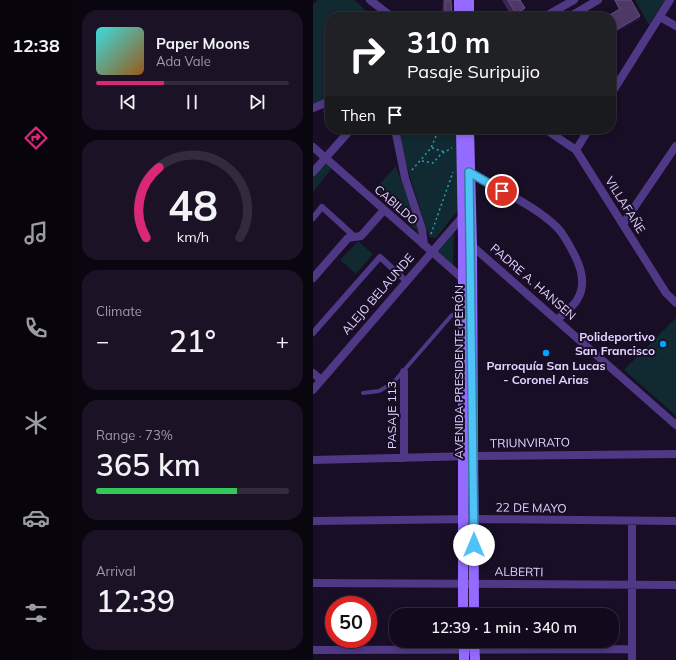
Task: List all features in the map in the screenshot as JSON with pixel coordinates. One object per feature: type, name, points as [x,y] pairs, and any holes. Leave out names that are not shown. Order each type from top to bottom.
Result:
[{"type":"main road","points":[[459,0],[459,12]]},
{"type":"main road","points":[[469,0],[469,12]]},
{"type":"main road","name":"AVENIDA PRESIDENTE PERÓN","points":[[461,134],[472,246],[474,608]]},
{"type":"main road","name":"AVENIDA PRESIDENTE PERÓN","points":[[463,608],[463,216],[468,134]]},
{"type":"street","points":[[371,0],[386,12]]},
{"type":"street","points":[[553,12],[574,0]]},
{"type":"street","points":[[578,12],[598,0]]},
{"type":"street","points":[[616,86],[670,0]]},
{"type":"street","points":[[660,17],[676,26]]},
{"type":"street","points":[[313,108],[325,103]]},
{"type":"street","points":[[313,172],[347,134]]},
{"type":"street","points":[[396,134],[405,178],[422,229],[424,245]]},
{"type":"street","name":"VILLAFAÑE","points":[[552,134],[576,150],[666,293],[675,301]]},
{"type":"street","points":[[576,150],[586,134]]},
{"type":"street","points":[[623,224],[676,146]]},
{"type":"street","name":"CABILDO","points":[[313,147],[463,279]]},
{"type":"street","points":[[465,169],[526,205],[547,220],[560,231],[569,245],[579,263],[582,275],[582,288],[577,301],[558,319]]},
{"type":"street","points":[[313,218],[323,207],[355,237]]},
{"type":"street","points":[[313,278],[348,238],[361,236],[384,210]]},
{"type":"street","name":"ALEJO BELAUNDE","points":[[313,390],[431,251],[463,216]]},
{"type":"street","name":"PADRE A. HANSEN","points":[[463,238],[558,319],[676,425]]},
{"type":"street","points":[[313,333],[380,257],[406,281]]},
{"type":"street","name":"PASAJE 113","points":[[404,372],[404,458]]},
{"type":"street","points":[[313,373],[321,380]]},
{"type":"street","name":"TRIUNVIRATO","points":[[313,460],[462,456],[676,454]]},
{"type":"street","name":"22 DE MAYO","points":[[313,521],[463,519],[676,521]]},
{"type":"street","points":[[632,521],[632,660]]},
{"type":"street","name":"ALBERTI","points":[[313,583],[676,585]]},
{"type":"street","points":[[313,650],[631,649]]},
{"type":"lane","points":[[363,393],[379,391],[393,383],[451,316],[463,307]]},
{"type":"path","points":[[405,178],[431,148],[437,134]]},
{"type":"path","points":[[421,161],[433,163],[445,152],[461,142]]},
{"type":"path","points":[[431,148],[445,152]]},
{"type":"path","points":[[424,245],[430,238],[451,173],[465,169]]},
{"type":"shaded area","points":[[318,0],[354,0],[367,12],[325,12],[325,101],[313,107],[313,4]]},
{"type":"shaded area","points":[[635,0],[665,0],[649,25]]},
{"type":"shaded area","points":[[400,134],[457,134],[459,209],[436,238],[429,237],[406,164]]},
{"type":"shaded area","points":[[325,161],[333,167],[313,192],[313,176]]},
{"type":"shaded area","points":[[396,166],[421,235],[374,190]]},
{"type":"shaded area","points":[[454,230],[453,267],[435,252]]},
{"type":"shaded area","points":[[358,241],[373,254],[356,274],[340,260]]},
{"type":"shaded area","name":"Polideportivo San Francisco","points":[[676,318],[676,416],[624,370]]},
{"type":"building","points":[[445,0],[451,0],[452,12],[445,12]]},
{"type":"building","points":[[508,0],[520,0],[525,8],[519,12],[515,12]]},
{"type":"building","points":[[615,0],[631,0],[640,16],[616,30],[616,12],[615,12],[620,9]]},
{"type":"place","name":"Polideportivo San Francisco","points":[[663,344]]},
{"type":"place","name":"Parroquía San Lucas - Coronel Arias","points":[[546,353]]},
{"type":"route","points":[[474,545],[472,246],[469,172],[502,191]]}]
